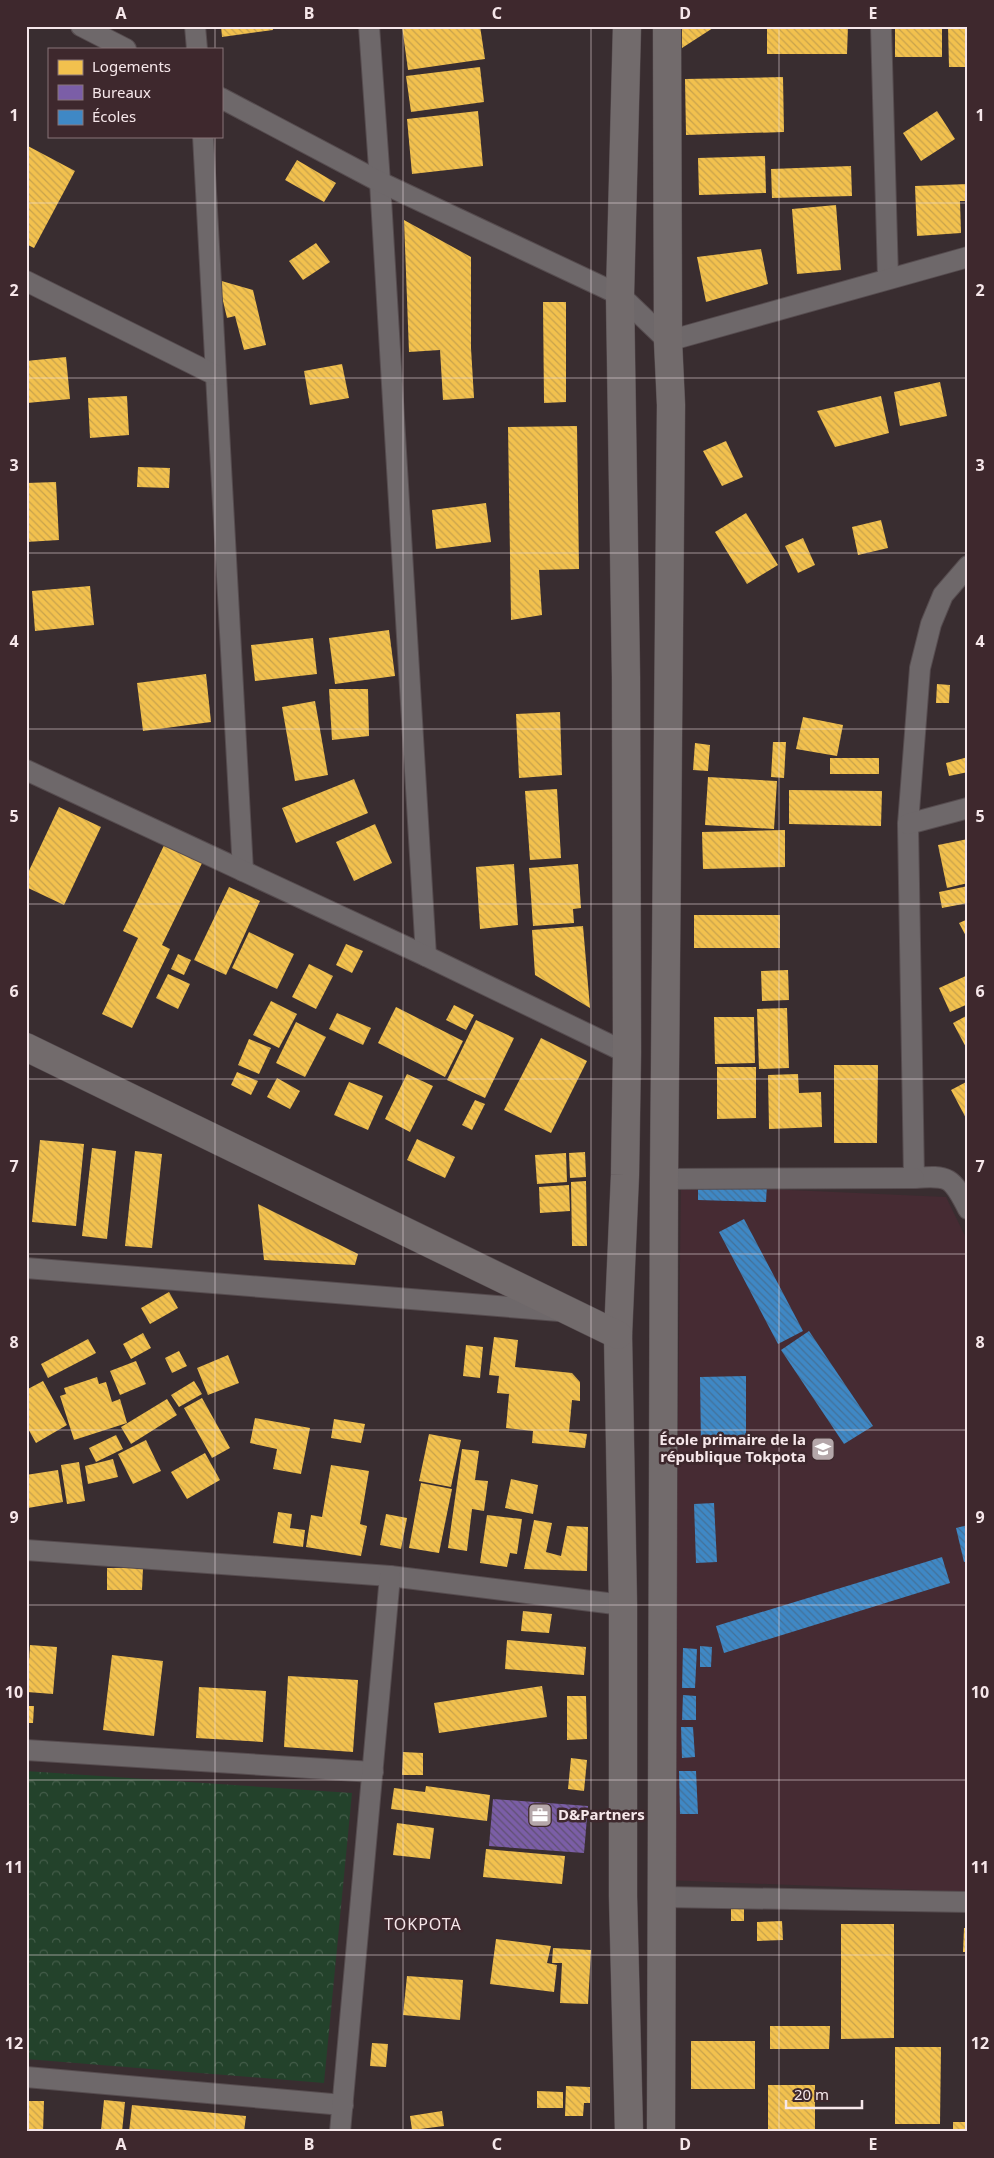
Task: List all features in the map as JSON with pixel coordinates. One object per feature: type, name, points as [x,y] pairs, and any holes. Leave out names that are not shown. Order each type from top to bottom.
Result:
[{"type":"street","points":[[81,26],[124,48]]},
{"type":"street","points":[[195,26],[197,48]]},
{"type":"street","points":[[369,26],[426,956]]},
{"type":"street","points":[[627,26],[620,296],[626,676],[627,1053],[625,1175],[618,1335],[623,1605],[623,1896],[629,2132]]},
{"type":"street","points":[[661,2132],[664,1179],[671,405],[668,341],[667,26]]},
{"type":"street","points":[[881,26],[888,278]]},
{"type":"street","points":[[222,99],[380,182],[620,296],[668,341]]},
{"type":"street","points":[[202,138],[243,871]]},
{"type":"street","points":[[668,341],[968,257]]},
{"type":"street","points":[[26,281],[215,375]]},
{"type":"street","points":[[914,1178],[908,824],[920,668],[931,624],[943,595],[968,566]]},
{"type":"street","points":[[26,770],[426,956],[627,1053]]},
{"type":"street","points":[[908,824],[968,808]]},
{"type":"street","points":[[26,1047],[618,1335]]},
{"type":"street","points":[[664,1179],[914,1178],[938,1176],[951,1181],[968,1208]]},
{"type":"street","points":[[26,1268],[571,1312]]},
{"type":"street","points":[[26,1550],[390,1576],[623,1605]]},
{"type":"street","points":[[340,2132],[344,2105],[390,1576]]},
{"type":"street","points":[[26,1750],[373,1772]]},
{"type":"street","points":[[663,1897],[968,1902]]},
{"type":"street","points":[[26,2077],[344,2105]]},
{"type":"shaded area","name":"École primaire de la république Tokpota","points":[[681,1185],[946,1197],[968,1242],[968,1892],[666,1880],[675,1656]]},
{"type":"green space","points":[[26,1771],[352,1793],[324,2083],[26,2059]]},
{"type":"building: Logements","points":[[221,26],[272,26],[273,30],[222,37]]},
{"type":"building: Logements","points":[[402,26],[480,26],[485,59],[408,70]]},
{"type":"building: Logements","points":[[682,26],[716,26],[682,48]]},
{"type":"building: Logements","points":[[767,26],[848,26],[847,54],[767,54]]},
{"type":"building: Logements","points":[[968,26],[968,67],[949,67],[948,27]]},
{"type":"building: Logements","points":[[895,28],[942,28],[942,57],[895,57]]},
{"type":"building: Logements","points":[[480,67],[484,102],[411,112],[406,76]]},
{"type":"building: Logements","points":[[783,77],[784,132],[686,135],[685,79]]},
{"type":"building: Logements","points":[[478,111],[483,166],[412,174],[407,119]]},
{"type":"building: Logements","points":[[937,111],[955,139],[921,161],[903,133]]},
{"type":"building: Logements","points":[[26,145],[75,171],[34,248],[26,244]]},
{"type":"building: Logements","points":[[765,156],[766,193],[699,195],[698,158]]},
{"type":"building: Logements","points":[[297,160],[336,183],[324,202],[285,180]]},
{"type":"building: Logements","points":[[851,166],[852,196],[772,198],[771,169]]},
{"type":"building: Logements","points":[[968,184],[968,201],[960,201],[961,233],[917,236],[915,186]]},
{"type":"building: Logements","points":[[836,205],[841,270],[797,274],[792,209]]},
{"type":"building: Logements","points":[[404,220],[471,257],[471,348],[474,398],[443,400],[440,350],[409,352]]},
{"type":"building: Logements","points":[[316,243],[330,262],[303,280],[289,261]]},
{"type":"building: Logements","points":[[761,249],[768,284],[706,302],[697,257]]},
{"type":"building: Logements","points":[[218,280],[253,290],[266,345],[244,350],[235,316],[227,318]]},
{"type":"building: Logements","points":[[543,302],[566,302],[566,402],[544,403]]},
{"type":"building: Logements","points":[[66,357],[70,399],[27,403],[26,361]]},
{"type":"building: Logements","points":[[342,364],[349,398],[310,405],[304,371]]},
{"type":"building: Logements","points":[[940,382],[947,416],[900,426],[894,392]]},
{"type":"building: Logements","points":[[127,396],[129,435],[90,438],[88,398]]},
{"type":"building: Logements","points":[[881,396],[889,433],[835,447],[817,411]]},
{"type":"building: Logements","points":[[577,426],[579,569],[539,570],[542,615],[511,620],[508,427]]},
{"type":"building: Logements","points":[[726,441],[743,477],[722,486],[703,451]]},
{"type":"building: Logements","points":[[138,467],[170,468],[169,488],[137,487]]},
{"type":"building: Logements","points":[[56,482],[59,540],[26,542],[26,483]]},
{"type":"building: Logements","points":[[486,503],[491,542],[436,549],[432,510]]},
{"type":"building: Logements","points":[[746,513],[778,565],[747,584],[715,532]]},
{"type":"building: Logements","points":[[881,520],[888,548],[858,555],[852,527]]},
{"type":"building: Logements","points":[[803,538],[815,565],[798,573],[785,546]]},
{"type":"building: Logements","points":[[90,586],[94,625],[35,631],[32,591]]},
{"type":"building: Logements","points":[[389,630],[395,676],[335,684],[329,638]]},
{"type":"building: Logements","points":[[313,638],[317,674],[255,681],[251,645]]},
{"type":"building: Logements","points":[[206,674],[211,722],[143,731],[137,683]]},
{"type":"building: Logements","points":[[937,684],[950,685],[949,703],[936,703]]},
{"type":"building: Logements","points":[[329,689],[368,689],[369,736],[332,740]]},
{"type":"building: Logements","points":[[315,701],[328,775],[295,781],[282,707]]},
{"type":"building: Logements","points":[[560,712],[562,775],[519,778],[516,714]]},
{"type":"building: Logements","points":[[803,717],[843,725],[837,756],[796,749]]},
{"type":"building: Logements","points":[[773,742],[786,742],[784,778],[771,777]]},
{"type":"building: Logements","points":[[695,743],[710,745],[708,771],[693,770]]},
{"type":"building: Logements","points":[[968,757],[968,772],[949,776],[946,763]]},
{"type":"building: Logements","points":[[830,758],[879,758],[879,774],[830,774]]},
{"type":"building: Logements","points":[[708,777],[777,781],[774,829],[705,825]]},
{"type":"building: Logements","points":[[354,779],[368,813],[296,843],[282,808]]},
{"type":"building: Logements","points":[[557,789],[561,858],[530,860],[525,791]]},
{"type":"building: Logements","points":[[789,790],[882,791],[881,826],[789,824]]},
{"type":"building: Logements","points":[[59,807],[101,827],[64,905],[26,887],[26,877]]},
{"type":"building: Logements","points":[[375,824],[392,863],[354,881],[336,842]]},
{"type":"building: Logements","points":[[785,830],[785,867],[703,869],[702,832]]},
{"type":"building: Logements","points":[[167,839],[205,857],[162,945],[170,949],[132,1028],[102,1014],[138,938],[123,931]]},
{"type":"building: Logements","points":[[968,839],[968,883],[947,888],[938,845]]},
{"type":"building: Logements","points":[[514,864],[518,925],[480,929],[476,867]]},
{"type":"building: Logements","points":[[578,864],[581,908],[573,909],[574,923],[533,926],[529,868]]},
{"type":"building: Logements","points":[[968,886],[968,903],[942,908],[939,892]]},
{"type":"building: Logements","points":[[229,887],[260,901],[226,975],[194,960]]},
{"type":"building: Logements","points":[[694,915],[780,915],[780,948],[694,948]]},
{"type":"building: Logements","points":[[968,919],[968,940],[959,923]]},
{"type":"building: Logements","points":[[583,926],[590,1008],[535,975],[532,930]]},
{"type":"building: Logements","points":[[249,932],[294,954],[277,989],[232,968]]},
{"type":"building: Logements","points":[[346,944],[363,951],[352,973],[336,965]]},
{"type":"building: Logements","points":[[178,954],[191,960],[184,975],[171,969]]},
{"type":"building: Logements","points":[[309,964],[333,976],[316,1009],[292,997]]},
{"type":"building: Logements","points":[[788,970],[789,1000],[762,1001],[761,971]]},
{"type":"building: Logements","points":[[168,974],[190,984],[178,1009],[156,998]]},
{"type":"building: Logements","points":[[968,975],[968,1004],[950,1012],[939,988]]},
{"type":"building: Logements","points":[[271,1001],[297,1014],[279,1048],[253,1035]]},
{"type":"building: Logements","points":[[454,1005],[474,1015],[466,1030],[446,1020]]},
{"type":"building: Logements","points":[[396,1007],[463,1041],[445,1077],[378,1043]]},
{"type":"building: Logements","points":[[787,1008],[789,1068],[759,1069],[757,1009]]},
{"type":"building: Logements","points":[[337,1013],[371,1028],[363,1045],[329,1029]]},
{"type":"building: Logements","points":[[968,1015],[968,1051],[953,1023]]},
{"type":"building: Logements","points":[[714,1017],[754,1017],[755,1063],[715,1064]]},
{"type":"building: Logements","points":[[476,1020],[514,1038],[485,1098],[447,1080]]},
{"type":"building: Logements","points":[[296,1022],[326,1037],[305,1077],[276,1063]]},
{"type":"building: Logements","points":[[541,1038],[587,1061],[551,1133],[504,1110]]},
{"type":"building: Logements","points":[[249,1039],[271,1048],[259,1074],[238,1065]]},
{"type":"building: Logements","points":[[834,1065],[878,1065],[877,1143],[834,1143]]},
{"type":"building: Logements","points":[[717,1067],[756,1067],[756,1118],[717,1119]]},
{"type":"building: Logements","points":[[237,1072],[258,1081],[251,1095],[231,1085]]},
{"type":"building: Logements","points":[[407,1074],[433,1086],[410,1132],[385,1119]]},
{"type":"building: Logements","points":[[798,1074],[799,1093],[821,1092],[822,1127],[769,1129],[768,1075]]},
{"type":"building: Logements","points":[[277,1078],[300,1091],[290,1109],[267,1097]]},
{"type":"building: Logements","points":[[968,1081],[968,1122],[951,1090]]},
{"type":"building: Logements","points":[[349,1082],[383,1096],[368,1130],[334,1115]]},
{"type":"building: Logements","points":[[475,1100],[485,1104],[472,1130],[462,1125]]},
{"type":"building: Logements","points":[[417,1139],[455,1157],[445,1178],[407,1160]]},
{"type":"building: Logements","points":[[40,1140],[84,1144],[76,1226],[32,1222]]},
{"type":"building: Logements","points":[[92,1148],[116,1151],[107,1239],[82,1236]]},
{"type":"building: Logements","points":[[135,1151],[162,1154],[152,1248],[125,1246]]},
{"type":"building: Logements","points":[[585,1152],[586,1177],[570,1178],[569,1153]]},
{"type":"building: Logements","points":[[566,1153],[567,1182],[537,1184],[535,1155]]},
{"type":"building: Logements","points":[[586,1181],[587,1246],[572,1246],[571,1182]]},
{"type":"building: Logements","points":[[569,1185],[570,1211],[540,1213],[539,1187]]},
{"type":"building: Logements","points":[[258,1204],[358,1254],[355,1265],[264,1260]]},
{"type":"building: Logements","points":[[169,1292],[178,1308],[150,1324],[141,1308]]},
{"type":"building: Logements","points":[[143,1333],[151,1348],[131,1359],[123,1344]]},
{"type":"building: Logements","points":[[494,1337],[518,1340],[515,1367],[572,1373],[580,1382],[580,1401],[572,1400],[569,1432],[587,1434],[585,1448],[532,1443],[533,1431],[506,1428],[509,1394],[497,1393],[499,1376],[489,1375]]},
{"type":"building: Logements","points":[[88,1339],[96,1353],[48,1378],[41,1364]]},
{"type":"building: Logements","points":[[466,1345],[483,1347],[480,1378],[463,1376]]},
{"type":"building: Logements","points":[[179,1351],[187,1366],[172,1373],[165,1358]]},
{"type":"building: Logements","points":[[228,1355],[239,1383],[208,1395],[197,1368]]},
{"type":"building: Logements","points":[[136,1361],[146,1384],[120,1395],[110,1371]]},
{"type":"building: Logements","points":[[97,1377],[99,1384],[106,1382],[112,1402],[120,1399],[127,1423],[74,1440],[60,1396],[66,1394],[64,1388]]},
{"type":"building: Logements","points":[[43,1381],[67,1425],[36,1443],[26,1425],[26,1390]]},
{"type":"building: Logements","points":[[194,1381],[202,1394],[179,1407],[171,1395]]},
{"type":"building: Logements","points":[[202,1398],[230,1448],[212,1458],[184,1408]]},
{"type":"building: Logements","points":[[167,1399],[177,1415],[131,1444],[121,1427]]},
{"type":"building: Logements","points":[[255,1418],[310,1428],[301,1474],[273,1469],[277,1449],[250,1443]]},
{"type":"building: Logements","points":[[334,1419],[365,1424],[361,1443],[331,1438]]},
{"type":"building: Logements","points":[[429,1434],[461,1440],[451,1487],[419,1481]]},
{"type":"building: Logements","points":[[116,1435],[123,1449],[96,1462],[89,1448]]},
{"type":"building: Logements","points":[[146,1440],[161,1471],[133,1484],[118,1454]]},
{"type":"building: Logements","points":[[462,1449],[479,1451],[475,1480],[488,1481],[484,1511],[472,1509],[467,1551],[448,1548]]},
{"type":"building: Logements","points":[[205,1453],[220,1480],[187,1499],[171,1472]]},
{"type":"building: Logements","points":[[113,1459],[118,1477],[88,1484],[85,1466]]},
{"type":"building: Logements","points":[[79,1462],[85,1501],[67,1504],[61,1465]]},
{"type":"building: Logements","points":[[331,1465],[369,1471],[360,1524],[367,1526],[361,1556],[306,1547],[311,1515],[322,1517]]},
{"type":"building: Logements","points":[[58,1470],[63,1502],[28,1508],[26,1475]]},
{"type":"building: Logements","points":[[511,1479],[538,1485],[533,1514],[505,1508]]},
{"type":"building: Logements","points":[[421,1483],[452,1489],[439,1553],[409,1548]]},
{"type":"building: Logements","points":[[278,1512],[292,1514],[290,1528],[305,1530],[303,1547],[273,1543]]},
{"type":"building: Logements","points":[[386,1514],[407,1518],[401,1549],[380,1545]]},
{"type":"building: Logements","points":[[487,1515],[522,1519],[517,1554],[510,1553],[507,1567],[480,1563]]},
{"type":"building: Logements","points":[[534,1520],[552,1523],[546,1552],[561,1556],[567,1526],[588,1527],[587,1571],[524,1569]]},
{"type":"building: Logements","points":[[107,1568],[143,1568],[142,1590],[107,1590]]},
{"type":"building: Logements","points":[[523,1611],[552,1614],[549,1633],[521,1631]]},
{"type":"building: Logements","points":[[507,1640],[586,1647],[584,1675],[505,1669]]},
{"type":"building: Logements","points":[[30,1645],[57,1647],[53,1694],[27,1692]]},
{"type":"building: Logements","points":[[112,1655],[163,1661],[154,1736],[103,1730]]},
{"type":"building: Logements","points":[[288,1676],[358,1680],[353,1752],[284,1747]]},
{"type":"building: Logements","points":[[542,1686],[547,1717],[439,1733],[434,1703]]},
{"type":"building: Logements","points":[[199,1687],[266,1691],[263,1742],[196,1738]]},
{"type":"building: Logements","points":[[567,1696],[586,1696],[587,1739],[567,1740]]},
{"type":"building: Logements","points":[[26,1706],[34,1706],[33,1723],[26,1723]]},
{"type":"building: Logements","points":[[403,1752],[423,1753],[423,1775],[402,1775]]},
{"type":"building: Logements","points":[[571,1758],[587,1760],[584,1791],[568,1789]]},
{"type":"building: Logements","points":[[426,1786],[490,1795],[487,1821],[391,1809],[394,1788],[425,1792]]},
{"type":"building: Logements","points":[[397,1823],[434,1828],[430,1859],[393,1855]]},
{"type":"building: Logements","points":[[486,1849],[565,1856],[562,1884],[483,1877]]},
{"type":"building: Logements","points":[[731,1906],[744,1906],[744,1921],[731,1921]]},
{"type":"building: Logements","points":[[782,1921],[783,1940],[757,1941],[757,1922]]},
{"type":"building: Logements","points":[[841,1924],[894,1924],[894,2038],[841,2039]]},
{"type":"building: Logements","points":[[964,1928],[968,1928],[968,1952],[963,1952]]},
{"type":"building: Logements","points":[[496,1939],[551,1946],[547,1963],[557,1965],[554,1992],[490,1984]]},
{"type":"building: Logements","points":[[553,1948],[591,1950],[588,2004],[560,2003],[562,1963],[552,1963]]},
{"type":"building: Logements","points":[[407,1976],[463,1980],[460,2020],[403,2015]]},
{"type":"building: Logements","points":[[770,2026],[830,2026],[829,2049],[770,2049]]},
{"type":"building: Logements","points":[[691,2041],[755,2041],[755,2089],[691,2089]]},
{"type":"building: Logements","points":[[372,2043],[388,2044],[386,2067],[370,2066]]},
{"type":"building: Logements","points":[[895,2047],[941,2047],[940,2124],[895,2124]]},
{"type":"building: Logements","points":[[768,2085],[815,2085],[815,2132],[768,2132]]},
{"type":"building: Logements","points":[[566,2086],[590,2087],[590,2103],[584,2103],[583,2116],[565,2116]]},
{"type":"building: Logements","points":[[537,2091],[563,2092],[563,2108],[537,2108]]},
{"type":"building: Logements","points":[[104,2100],[125,2102],[122,2132],[101,2130]]},
{"type":"building: Logements","points":[[26,2101],[44,2101],[43,2132],[26,2132]]},
{"type":"building: Logements","points":[[132,2105],[246,2116],[244,2132],[129,2132]]},
{"type":"building: Logements","points":[[442,2111],[444,2126],[412,2130],[410,2116]]},
{"type":"building: Logements","points":[[953,2122],[968,2122],[968,2132],[953,2132]]},
{"type":"building: Bureaux","points":[[493,1799],[588,1806],[584,1853],[489,1846]]},
{"type":"building: Écoles","points":[[698,1183],[767,1184],[766,1202],[698,1200]]},
{"type":"building: Écoles","points":[[744,1219],[803,1331],[778,1344],[719,1232]]},
{"type":"building: Écoles","points":[[809,1331],[873,1426],[844,1444],[781,1350]]},
{"type":"building: Écoles","points":[[746,1376],[746,1447],[701,1447],[700,1377]]},
{"type":"building: Écoles","points":[[714,1503],[717,1562],[696,1563],[694,1504]]},
{"type":"building: Écoles","points":[[968,1525],[968,1561],[964,1562],[956,1528]]},
{"type":"building: Écoles","points":[[942,1557],[950,1583],[724,1653],[716,1626]]},
{"type":"building: Écoles","points":[[700,1646],[712,1647],[711,1667],[700,1667]]},
{"type":"building: Écoles","points":[[683,1648],[697,1649],[695,1688],[682,1688]]},
{"type":"building: Écoles","points":[[683,1695],[696,1696],[696,1720],[682,1720]]},
{"type":"building: Écoles","points":[[681,1727],[693,1727],[695,1757],[682,1758]]},
{"type":"building: Écoles","points":[[679,1771],[696,1771],[698,1814],[680,1814]]},
{"type":"place","name":"École primaire de la république Tokpota","points":[[823,1449]]},
{"type":"place","name":"D&Partners","points":[[540,1815]]},
{"type":"district","name":"TOKPOTA","points":[[423,1924]]}]
